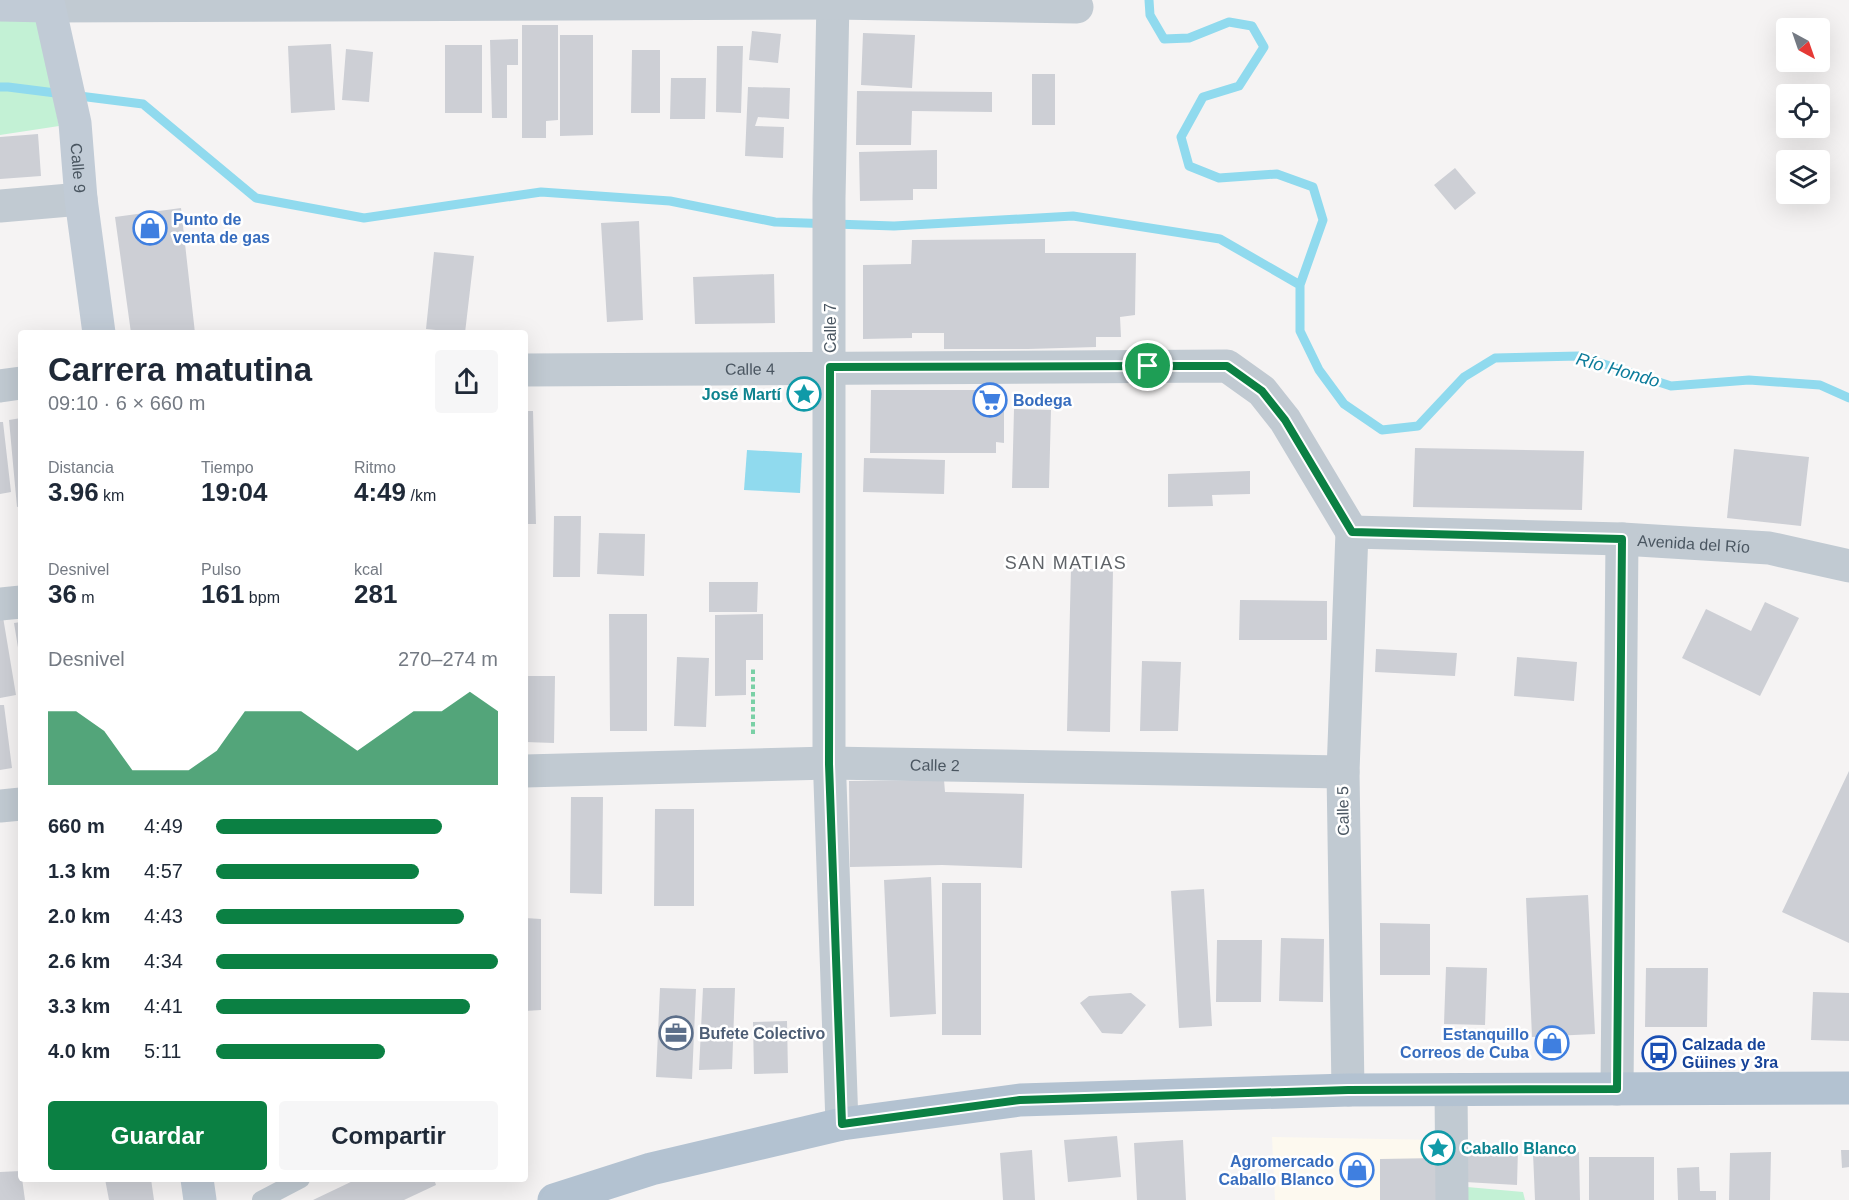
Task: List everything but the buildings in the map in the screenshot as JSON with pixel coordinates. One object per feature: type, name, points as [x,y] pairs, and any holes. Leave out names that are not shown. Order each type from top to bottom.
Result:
[{"type":"main road","points":[[554,1200],[651,1169],[842,1124],[1020,1100],[1348,1090],[1849,1088]]},
{"type":"street","points":[[0,5],[218,2],[833,1],[1077,7]]},
{"type":"street","name":"Calle 7","points":[[833,1],[829,198],[829,764],[842,1124]]},
{"type":"street","name":"Calle 9","points":[[49,6],[75,123],[81,199],[99,330]]},
{"type":"street","points":[[0,206],[81,199]]},
{"type":"street","name":"Calle 4","points":[[528,370],[1227,366],[1262,391],[1285,420],[1352,532]]},
{"type":"street","points":[[0,386],[18,383]]},
{"type":"street","name":"Avenida del Río","points":[[1352,532],[1622,539],[1769,548],[1849,566]]},
{"type":"street","name":"Calle 5","points":[[1348,1090],[1343,772],[1352,532]]},
{"type":"street","points":[[1617,1089],[1622,539]]},
{"type":"street","points":[[0,604],[18,602]]},
{"type":"street","name":"Calle 2","points":[[528,771],[829,764],[1343,772]]},
{"type":"street","points":[[0,806],[18,804]]},
{"type":"street","points":[[1451,1090],[1452,1200]]},
{"type":"street","points":[[197,1182],[200,1200]]},
{"type":"lane","points":[[261,1200],[295,1182]]},
{"type":"path","points":[[751,765],[753,667]]},
{"type":"shaded area","name":"Agromercado Caballo Blanco","points":[[1272,1137],[1440,1140],[1440,1200],[1275,1200]]},
{"type":"green space","points":[[0,15],[37,15],[59,126],[0,135]]},
{"type":"green space","points":[[1467,1187],[1523,1192],[1525,1200],[1467,1200]]},
{"type":"water","points":[[747,450],[802,453],[800,493],[744,490]]},
{"type":"waterway","name":"Río Hondo","points":[[1149,0],[1150,15],[1164,39],[1189,38],[1229,22],[1252,26],[1264,47],[1239,86],[1203,97],[1181,137],[1189,166],[1219,178],[1277,174],[1313,187],[1323,220],[1300,285],[1300,331],[1319,370],[1344,404],[1382,430],[1418,426],[1464,377],[1495,358],[1579,356],[1671,386],[1749,380],[1820,385],[1849,398]]},
{"type":"waterway","points":[[0,87],[143,104],[256,198],[364,218],[541,192],[670,201],[775,222],[894,226],[1073,216],[1220,239],[1300,285]]},
{"type":"place","name":"Punto de venta de gas","points":[[150,228]]},
{"type":"place","name":"José Martí","points":[[804,394]]},
{"type":"place","name":"Bodega","points":[[990,400]]},
{"type":"place","name":"Bufete Colectivo","points":[[676,1033]]},
{"type":"place","name":"Estanquillo Correos de Cuba","points":[[1552,1043]]},
{"type":"place","name":"Calzada de Güines y 3ra","points":[[1659,1053]]},
{"type":"place","name":"Caballo Blanco","points":[[1438,1148]]},
{"type":"place","name":"Agromercado Caballo Blanco","points":[[1357,1170]]},
{"type":"district","name":"SAN MATIAS","points":[[1066,563]]},
{"type":"route","points":[[1148,366],[1227,366],[1262,391],[1285,420],[1326,485],[1352,532],[1622,539],[1617,1089],[1348,1090],[1020,1100],[842,1124],[829,764],[830,367],[1148,366]]}]
